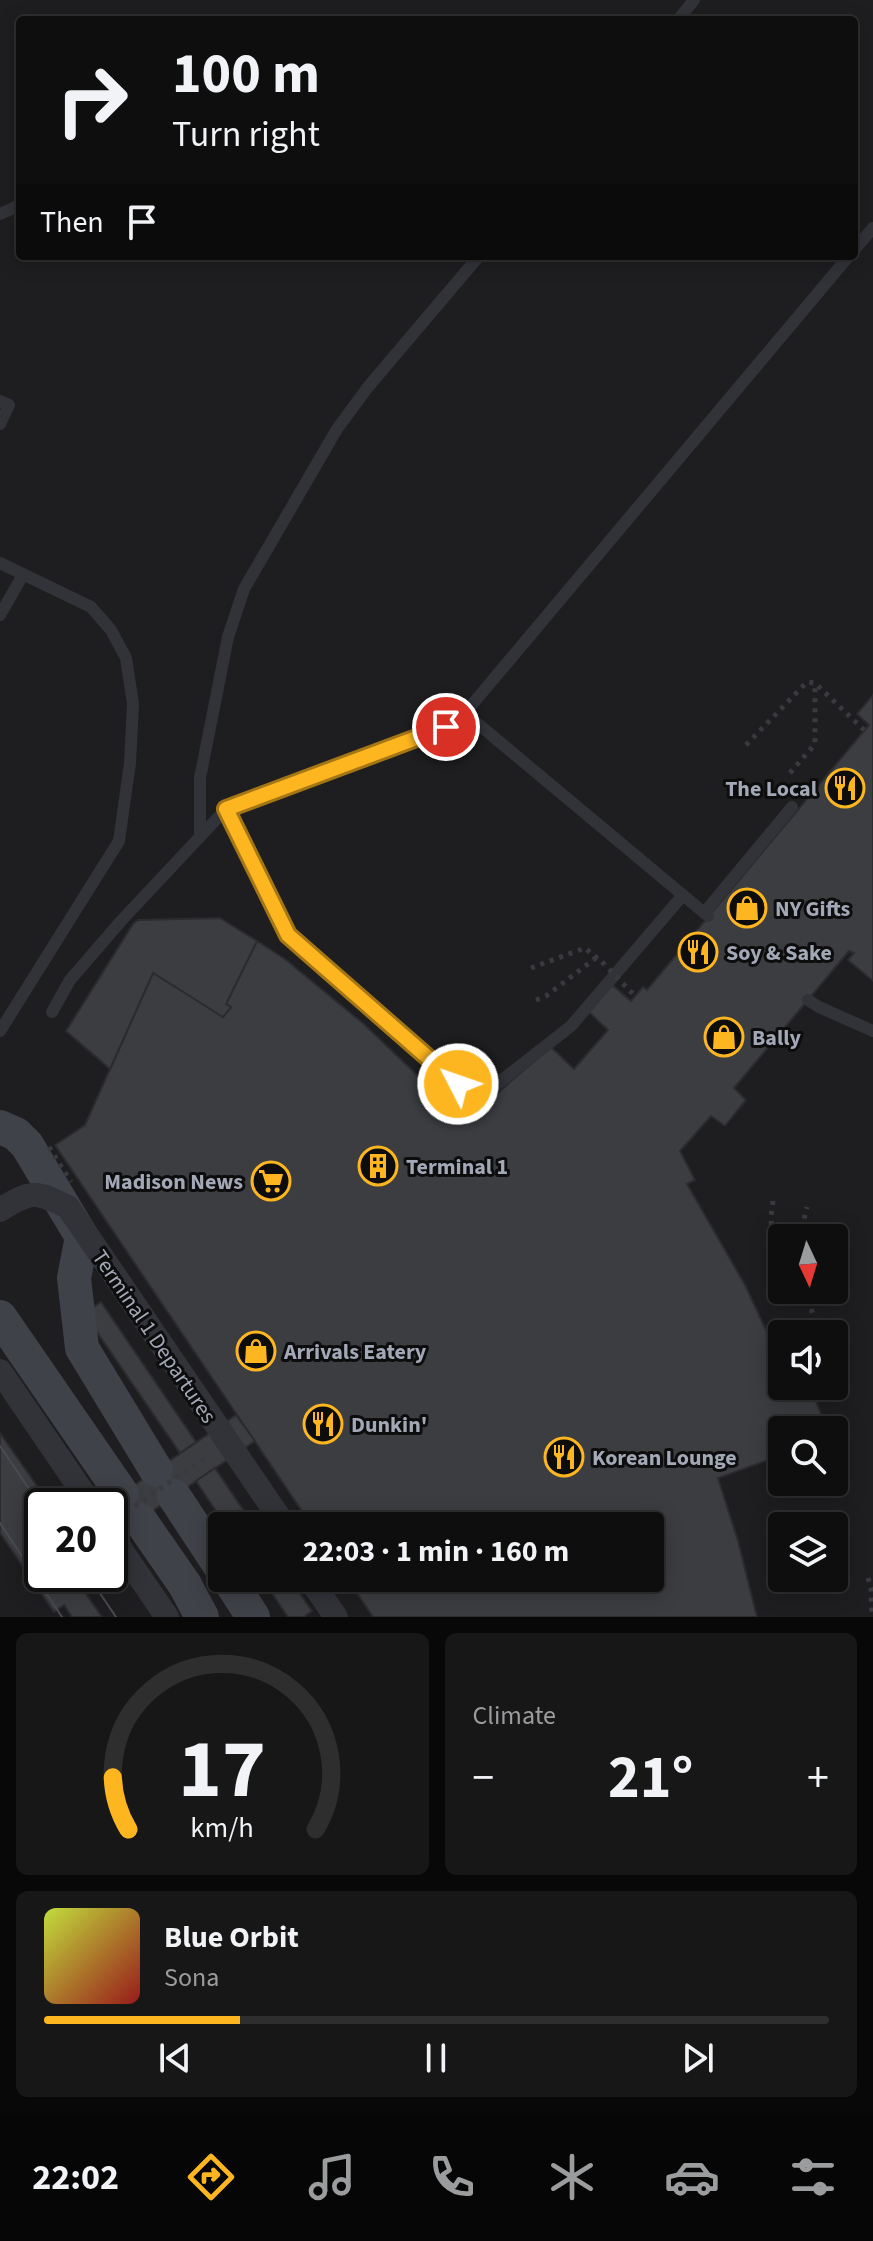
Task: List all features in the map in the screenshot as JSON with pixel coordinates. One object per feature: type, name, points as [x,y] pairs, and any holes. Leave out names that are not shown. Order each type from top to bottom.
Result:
[{"type":"street","points":[[0,1127],[16,1134],[27,1145],[82,1237],[264,1512]]},
{"type":"street","name":"Terminal 1 Departures","points":[[0,1210],[19,1198],[42,1194],[68,1207],[275,1512]]},
{"type":"street","points":[[82,1237],[74,1278],[82,1348],[208,1548]]},
{"type":"street","points":[[0,1317],[99,1488]]},
{"type":"street","points":[[0,1371],[93,1488]]},
{"type":"street","points":[[128,1529],[185,1585],[202,1617]]},
{"type":"street","points":[[128,1541],[167,1617]]},
{"type":"street","points":[[237,1592],[253,1617]]},
{"type":"street","points":[[327,1592],[336,1617]]},
{"type":"street","points":[[331,1592],[347,1617]]},
{"type":"lane","points":[[681,16],[694,0]]},
{"type":"lane","points":[[858,245],[873,228]]},
{"type":"lane","points":[[200,837],[200,778],[228,637],[244,589],[337,429],[368,387],[476,260]]},
{"type":"lane","points":[[52,1012],[70,980],[226,809],[446,727],[465,713],[846,260]]},
{"type":"lane","points":[[0,401],[9,405],[0,424]]},
{"type":"lane","points":[[0,563],[91,607],[111,630],[126,658],[133,704],[130,763],[119,841],[0,1031]]},
{"type":"lane","points":[[0,615],[23,575]]},
{"type":"lane","points":[[465,713],[706,914],[792,807]]},
{"type":"lane","points":[[226,809],[288,935],[458,1084],[493,1087],[571,1026],[683,895]]},
{"type":"lane","points":[[808,1000],[873,1031]]},
{"type":"path","points":[[746,745],[807,682],[815,683],[864,730]]},
{"type":"path","points":[[790,773],[815,744],[815,683]]},
{"type":"path","points":[[531,968],[585,948],[635,996]]},
{"type":"path","points":[[536,1000],[546,996],[597,957]]},
{"type":"path","points":[[771,1224],[773,1201]]},
{"type":"path","points":[[803,1224],[807,1207]]},
{"type":"path","points":[[128,1508],[210,1455]]},
{"type":"path","points":[[868,1578],[872,1617]]},
{"type":"shaded area","points":[[0,0],[873,0],[873,1617],[0,1617]]},
{"type":"building","name":"Terminal 1","points":[[873,695],[873,981],[848,960],[854,953],[849,951],[734,1088],[746,1100],[725,1126],[711,1116],[680,1151],[695,1180],[687,1184],[745,1285],[768,1334],[768,1400],[815,1400],[822,1416],[768,1416],[768,1460],[718,1478],[757,1617],[373,1617],[356,1592],[664,1592],[664,1512],[303,1512],[55,1145],[85,1125],[153,973],[223,1017],[231,1007],[226,1004],[257,941],[285,959],[365,1025],[415,1073],[461,1124],[551,1047],[574,1069],[608,1030],[589,1012],[611,984],[631,1001],[643,987],[647,990],[869,725],[857,714]]},
{"type":"building","points":[[220,918],[257,941],[226,1004],[231,1007],[223,1017],[153,973],[110,1069],[66,1031],[138,920]]},
{"type":"building","points":[[101,1302],[196,1442],[180,1453],[84,1313]]},
{"type":"building","points":[[236,1415],[255,1441],[128,1528],[128,1489]]},
{"type":"building","points":[[0,1433],[38,1488],[24,1488],[24,1568],[0,1533]]},
{"type":"building","points":[[215,1468],[245,1512],[217,1512],[196,1481]]},
{"type":"building","points":[[40,1592],[85,1592],[102,1617],[72,1617],[64,1605],[54,1612]]},
{"type":"building","points":[[271,1592],[299,1592],[312,1611],[304,1617],[288,1617]]},
{"type":"tram line","points":[[0,1446],[28,1488]]},
{"type":"tram line","points":[[0,1523],[62,1617]]},
{"type":"tram line","points":[[99,1592],[116,1617]]},
{"type":"place","name":"The Local","points":[[845,788]]},
{"type":"place","name":"NY Gifts","points":[[747,908]]},
{"type":"place","name":"Soy & Sake","points":[[698,952]]},
{"type":"place","name":"Bally","points":[[724,1037]]},
{"type":"place","name":"Terminal 1","points":[[378,1166]]},
{"type":"place","name":"Madison News","points":[[271,1181]]},
{"type":"place","name":"Arrivals Eatery","points":[[256,1351]]},
{"type":"place","name":"Dunkin'","points":[[323,1424]]},
{"type":"place","name":"Korean Lounge","points":[[564,1457]]},
{"type":"route","points":[[446,727],[226,809],[288,935],[458,1084]]}]
